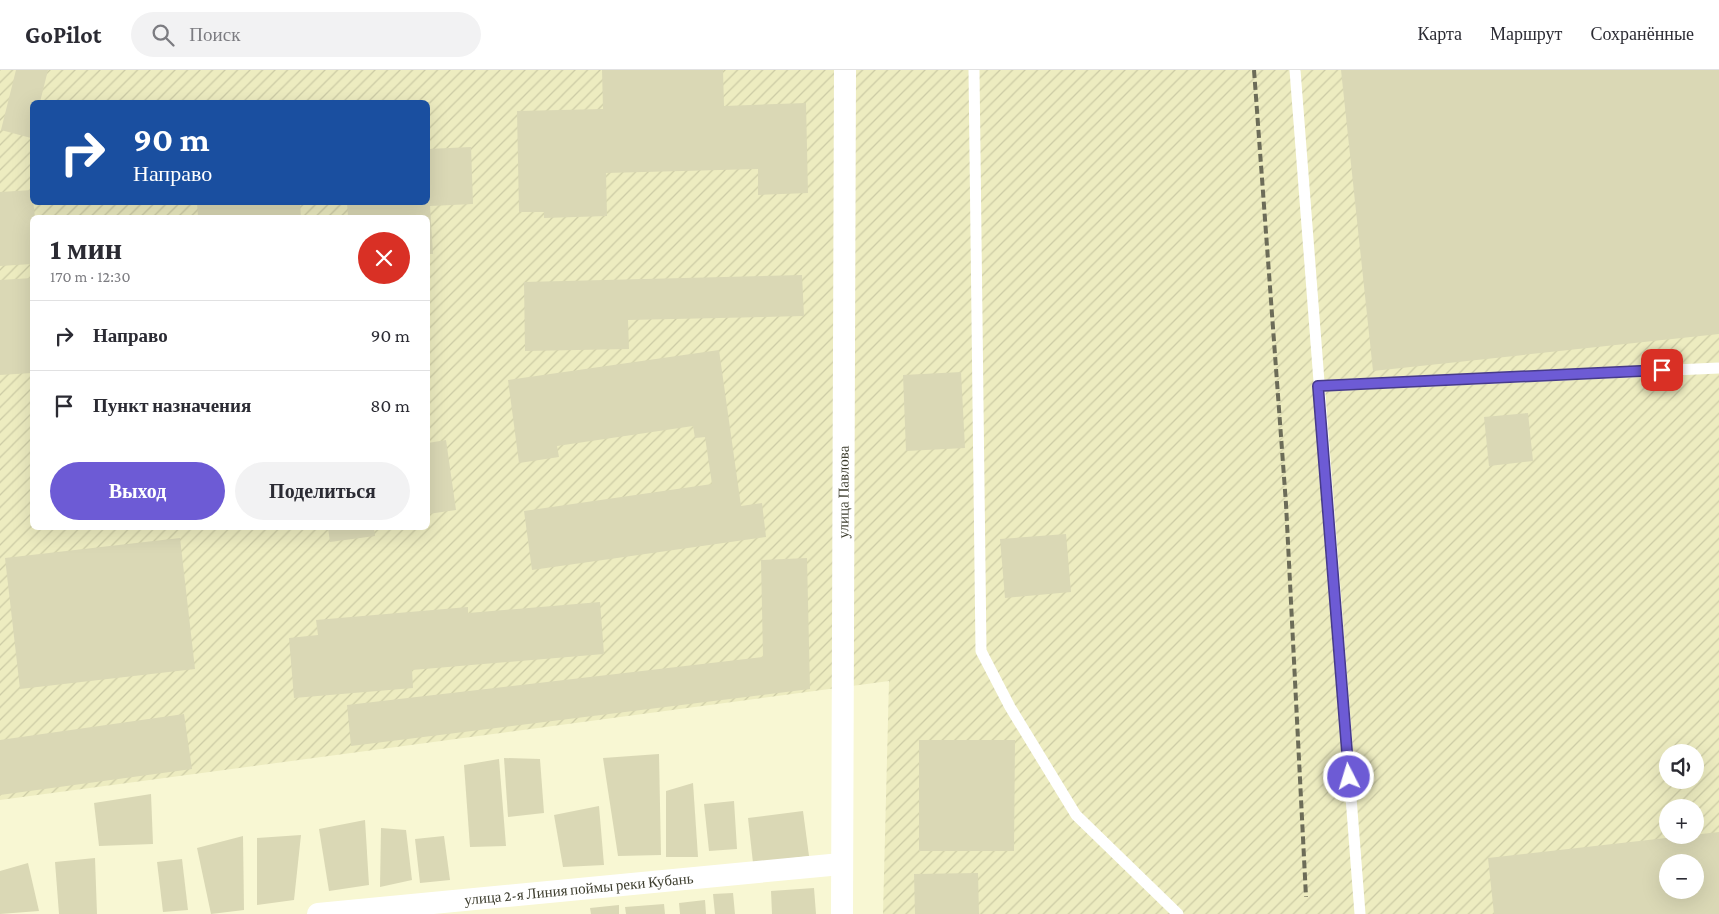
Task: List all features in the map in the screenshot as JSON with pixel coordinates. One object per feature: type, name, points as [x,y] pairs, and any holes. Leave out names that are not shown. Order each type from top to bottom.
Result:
[{"type":"street","name":"улица Павлова","points":[[842,914],[845,70]]},
{"type":"street","name":"улица 2-я Линия поймы реки Кубань","points":[[318,914],[841,864]]},
{"type":"lane","points":[[974,70],[981,651],[1010,707],[1076,815],[1178,914]]},
{"type":"lane","points":[[1295,70],[1360,914]]},
{"type":"lane","points":[[1318,386],[1719,368]]},
{"type":"shaded area","points":[[0,70],[1719,70],[1719,914],[883,914],[889,681],[0,800]]},
{"type":"building","points":[[16,70],[48,70],[40,100],[30,100],[30,138],[1,130]]},
{"type":"building","points":[[602,70],[723,70],[724,106],[806,103],[808,193],[758,195],[758,169],[606,173],[607,216],[544,218],[544,212],[519,212],[517,111],[603,109]]},
{"type":"building","points":[[1341,70],[1719,70],[1719,334],[1373,371]]},
{"type":"building","points":[[471,147],[473,204],[430,206],[433,254],[430,254],[430,215],[348,215],[347,205],[430,205],[430,149]]},
{"type":"building","points":[[30,190],[30,205],[34,205],[35,215],[30,215],[30,264],[0,266],[0,192]]},
{"type":"building","points":[[197,205],[300,205],[301,215],[198,215]]},
{"type":"building","points":[[802,275],[804,316],[628,320],[629,349],[525,351],[524,282]]},
{"type":"building","points":[[30,278],[30,373],[0,375],[0,280]]},
{"type":"building","points":[[719,350],[741,506],[762,503],[766,537],[532,570],[524,511],[712,484],[705,437],[695,438],[693,426],[557,446],[559,457],[519,463],[508,380]]},
{"type":"building","points":[[961,372],[965,448],[906,451],[903,375]]},
{"type":"building","points":[[1528,413],[1533,461],[1489,466],[1484,417]]},
{"type":"building","points":[[446,440],[456,510],[430,514],[430,443]]},
{"type":"building","points":[[328,530],[374,530],[375,536],[330,542]]},
{"type":"building","points":[[1066,534],[1071,592],[1005,598],[1000,539]]},
{"type":"building","points":[[180,538],[195,669],[20,689],[5,558]]},
{"type":"building","points":[[807,558],[810,689],[351,746],[347,705],[763,657],[761,560]]},
{"type":"building","points":[[600,602],[604,654],[412,670],[413,688],[294,698],[289,638],[318,635],[316,620],[468,607],[468,613]]},
{"type":"building","points":[[184,714],[192,769],[0,795],[0,740]]},
{"type":"building","points":[[919,740],[1015,740],[1014,851],[919,851]]},
{"type":"building","points":[[659,754],[661,855],[618,856],[603,758]]},
{"type":"building","points":[[504,758],[540,759],[544,813],[508,817]]},
{"type":"building","points":[[499,759],[506,846],[470,847],[464,765]]},
{"type":"building","points":[[693,783],[698,857],[666,857],[666,791]]},
{"type":"building","points":[[151,794],[153,844],[99,846],[94,803]]},
{"type":"building","points":[[734,801],[737,849],[709,851],[704,804]]},
{"type":"building","points":[[599,806],[604,865],[563,867],[554,815]]},
{"type":"building","points":[[803,811],[809,856],[753,863],[748,818]]},
{"type":"building","points":[[365,820],[369,885],[329,891],[319,829]]},
{"type":"building","points":[[381,828],[406,830],[412,880],[380,887]]},
{"type":"building","points":[[1719,832],[1719,914],[1494,914],[1488,858],[1659,839],[1659,844],[1704,844],[1704,834]]},
{"type":"building","points":[[301,835],[294,900],[257,905],[257,838]]},
{"type":"building","points":[[243,836],[244,910],[211,914],[197,848]]},
{"type":"building","points":[[444,836],[450,880],[420,883],[415,839]]},
{"type":"building","points":[[95,858],[97,914],[59,914],[55,862]]},
{"type":"building","points":[[182,859],[188,910],[163,912],[157,862]]},
{"type":"building","points":[[28,863],[39,911],[0,914],[0,871]]},
{"type":"building","points":[[978,873],[979,914],[915,914],[914,874]]},
{"type":"building","points":[[814,888],[816,914],[772,914],[771,891]]},
{"type":"building","points":[[733,893],[735,914],[715,914],[713,894]]},
{"type":"building","points":[[705,900],[706,914],[680,914],[679,903]]},
{"type":"building","points":[[664,904],[665,914],[626,914],[625,907]]},
{"type":"building","points":[[619,905],[619,914],[591,914],[590,908]]},
{"type":"railway","points":[[1254,70],[1286,504],[1306,897]]},
{"type":"route","points":[[1349,777],[1318,386],[1662,370]]}]
